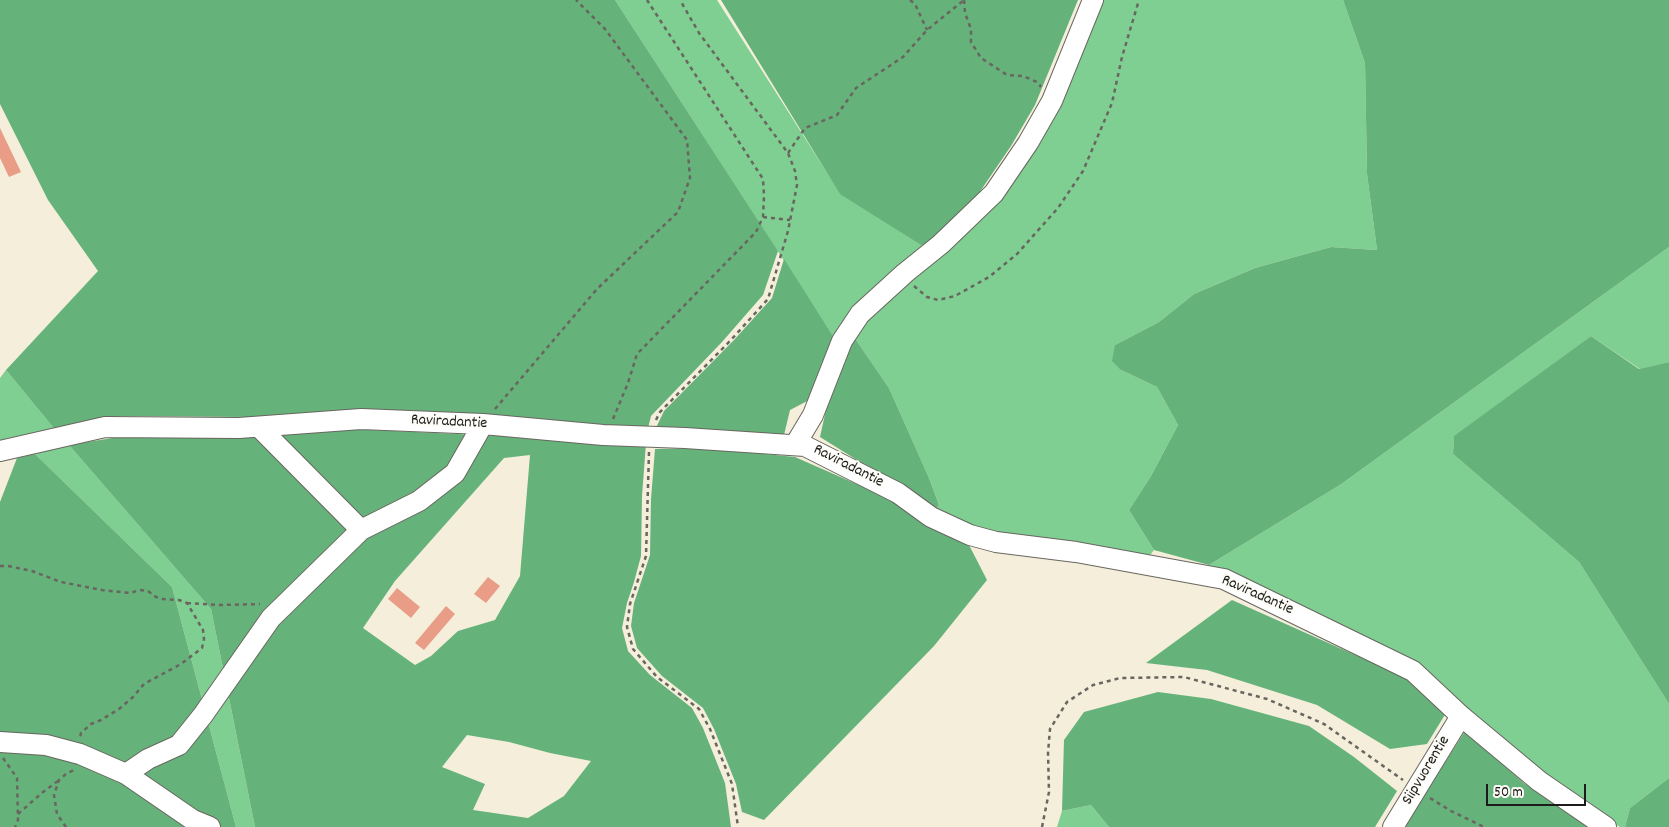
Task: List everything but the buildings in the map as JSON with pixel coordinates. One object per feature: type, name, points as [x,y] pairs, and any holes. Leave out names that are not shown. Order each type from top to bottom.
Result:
[{"type":"street","points":[[795,444],[813,415],[842,341],[860,314],[905,273],[941,244],[994,193],[1028,143],[1052,101],[1093,0]]},
{"type":"street","name":"Raviradantie","points":[[0,451],[105,427],[239,428],[361,419],[483,424],[603,435],[805,446],[898,493],[931,517],[970,535],[996,542],[1076,552],[1224,579],[1413,671],[1461,716],[1539,781],[1606,827]]},
{"type":"street","points":[[126,774],[148,758],[180,744],[203,715],[270,618],[361,530],[419,501],[455,473],[483,424]]},
{"type":"street","points":[[258,427],[361,530]]},
{"type":"street","name":"Siipvuorentie","points":[[1393,827],[1461,716]]},
{"type":"street","points":[[0,742],[46,744],[80,754],[126,774],[193,820],[210,827]]},
{"type":"path","points":[[483,424],[597,289],[678,212],[690,178],[687,140],[605,29],[576,0]]},
{"type":"path","points":[[603,435],[616,415],[637,354],[756,232],[763,217],[763,179],[647,0]]},
{"type":"path","points":[[680,0],[699,33],[788,153],[795,171],[797,186],[790,220],[768,299],[730,341],[660,412],[650,437],[646,556],[630,604],[627,627],[633,649],[657,677],[699,709],[710,729],[732,784],[738,827]]},
{"type":"path","points":[[910,0],[915,4],[927,30]]},
{"type":"path","points":[[788,153],[804,128],[837,115],[856,88],[903,57],[927,30],[964,0],[965,13],[971,29],[971,42],[981,58],[1007,75],[1023,76],[1037,82],[1052,101]]},
{"type":"path","points":[[905,273],[916,288],[927,297],[938,300],[954,296],[989,277],[1017,254],[1058,208],[1083,171],[1112,103],[1122,57],[1139,0]]},
{"type":"path","points":[[763,217],[790,220]]},
{"type":"path","points":[[0,566],[32,570],[61,582],[102,590],[130,593],[140,590],[148,591],[156,597],[180,600],[187,603],[221,605],[286,604]]},
{"type":"path","points":[[18,814],[66,774],[78,768],[82,747],[79,743],[81,734],[91,724],[119,709],[144,684],[181,664],[202,648],[203,630],[187,603]]},
{"type":"path","points":[[1042,827],[1049,792],[1048,753],[1050,729],[1067,702],[1093,686],[1120,678],[1184,677],[1267,699],[1324,724],[1416,789],[1451,811],[1484,827]]},
{"type":"path","points":[[0,754],[17,778],[18,820],[15,827]]},
{"type":"path","points":[[59,780],[54,795],[57,814],[66,827]]},
{"type":"green space","points":[[0,0],[615,0],[778,251],[763,295],[722,342],[651,416],[648,428],[247,417],[120,416],[57,432],[6,370],[98,271],[48,200],[0,104]]},
{"type":"green space","points":[[615,0],[717,0],[840,193],[924,247],[838,344]]},
{"type":"green space","points":[[721,0],[1078,0],[1035,105],[1011,146],[977,196],[924,247],[840,194]]},
{"type":"green space","points":[[1100,0],[1343,0],[1365,63],[1367,174],[1377,250],[1331,247],[1255,268],[1194,294],[1159,322],[1115,345],[1121,370],[1157,387],[1178,425],[1151,476],[1129,510],[1154,550],[1147,559],[997,536],[934,512],[939,505],[889,388],[854,337],[865,318],[998,197]]},
{"type":"green space","points":[[1343,0],[1669,0],[1669,247],[1340,485],[1209,565],[1154,550],[1129,510],[1151,476],[1178,425],[1157,387],[1121,370],[1112,361],[1115,345],[1159,322],[1194,294],[1255,268],[1331,247],[1377,250],[1367,174],[1365,63]]},
{"type":"green space","points":[[1669,247],[1669,362],[1640,369],[1591,336],[1454,437],[1453,454],[1579,562],[1669,704],[1669,778],[1630,808],[1625,827],[1620,827],[1543,776],[1465,711],[1252,585],[1209,565],[1340,485]]},
{"type":"green space","points":[[784,259],[838,344],[815,397],[790,410],[784,435],[655,430],[664,411],[734,340],[772,298]]},
{"type":"green space","points":[[1591,336],[1639,369],[1669,362],[1669,704],[1579,562],[1453,454],[1454,436]]},
{"type":"green space","points":[[854,337],[889,388],[939,505],[934,512],[881,475],[820,437],[831,387]]},
{"type":"green space","points":[[6,370],[57,432],[0,442],[0,378]]},
{"type":"green space","points":[[352,429],[646,443],[642,496],[641,556],[627,603],[622,628],[628,651],[650,675],[692,708],[703,728],[725,783],[731,827],[255,827],[211,609],[69,445],[131,435]],"holes":[[[530,455],[520,576],[495,620],[458,631],[431,656],[415,665],[363,628],[395,581],[504,458]],[[467,735],[509,742],[591,761],[564,796],[528,818],[473,810],[485,784],[442,767]]]},
{"type":"green space","points":[[69,445],[211,609],[255,827],[236,827],[172,587],[35,454]]},
{"type":"green space","points":[[704,448],[795,457],[895,501],[969,545],[987,580],[934,646],[764,820],[742,812],[736,784],[714,729],[703,708],[662,676],[637,648],[631,626],[634,603],[650,555],[651,499],[655,449]]},
{"type":"green space","points":[[35,454],[172,587],[236,827],[0,827],[0,502],[17,458]]},
{"type":"green space","points":[[1232,600],[1409,679],[1446,713],[1427,744],[1390,749],[1317,705],[1207,670],[1146,663]]},
{"type":"green space","points":[[1158,692],[1211,699],[1309,726],[1354,757],[1397,791],[1375,827],[1109,827],[1091,805],[1062,811],[1064,740],[1084,712]]},
{"type":"green space","points":[[1465,731],[1525,784],[1594,827],[1404,827]]},
{"type":"green space","points":[[1669,778],[1669,827],[1625,827],[1630,808]]},
{"type":"green space","points":[[1091,805],[1109,827],[1057,827],[1062,811]]}]
